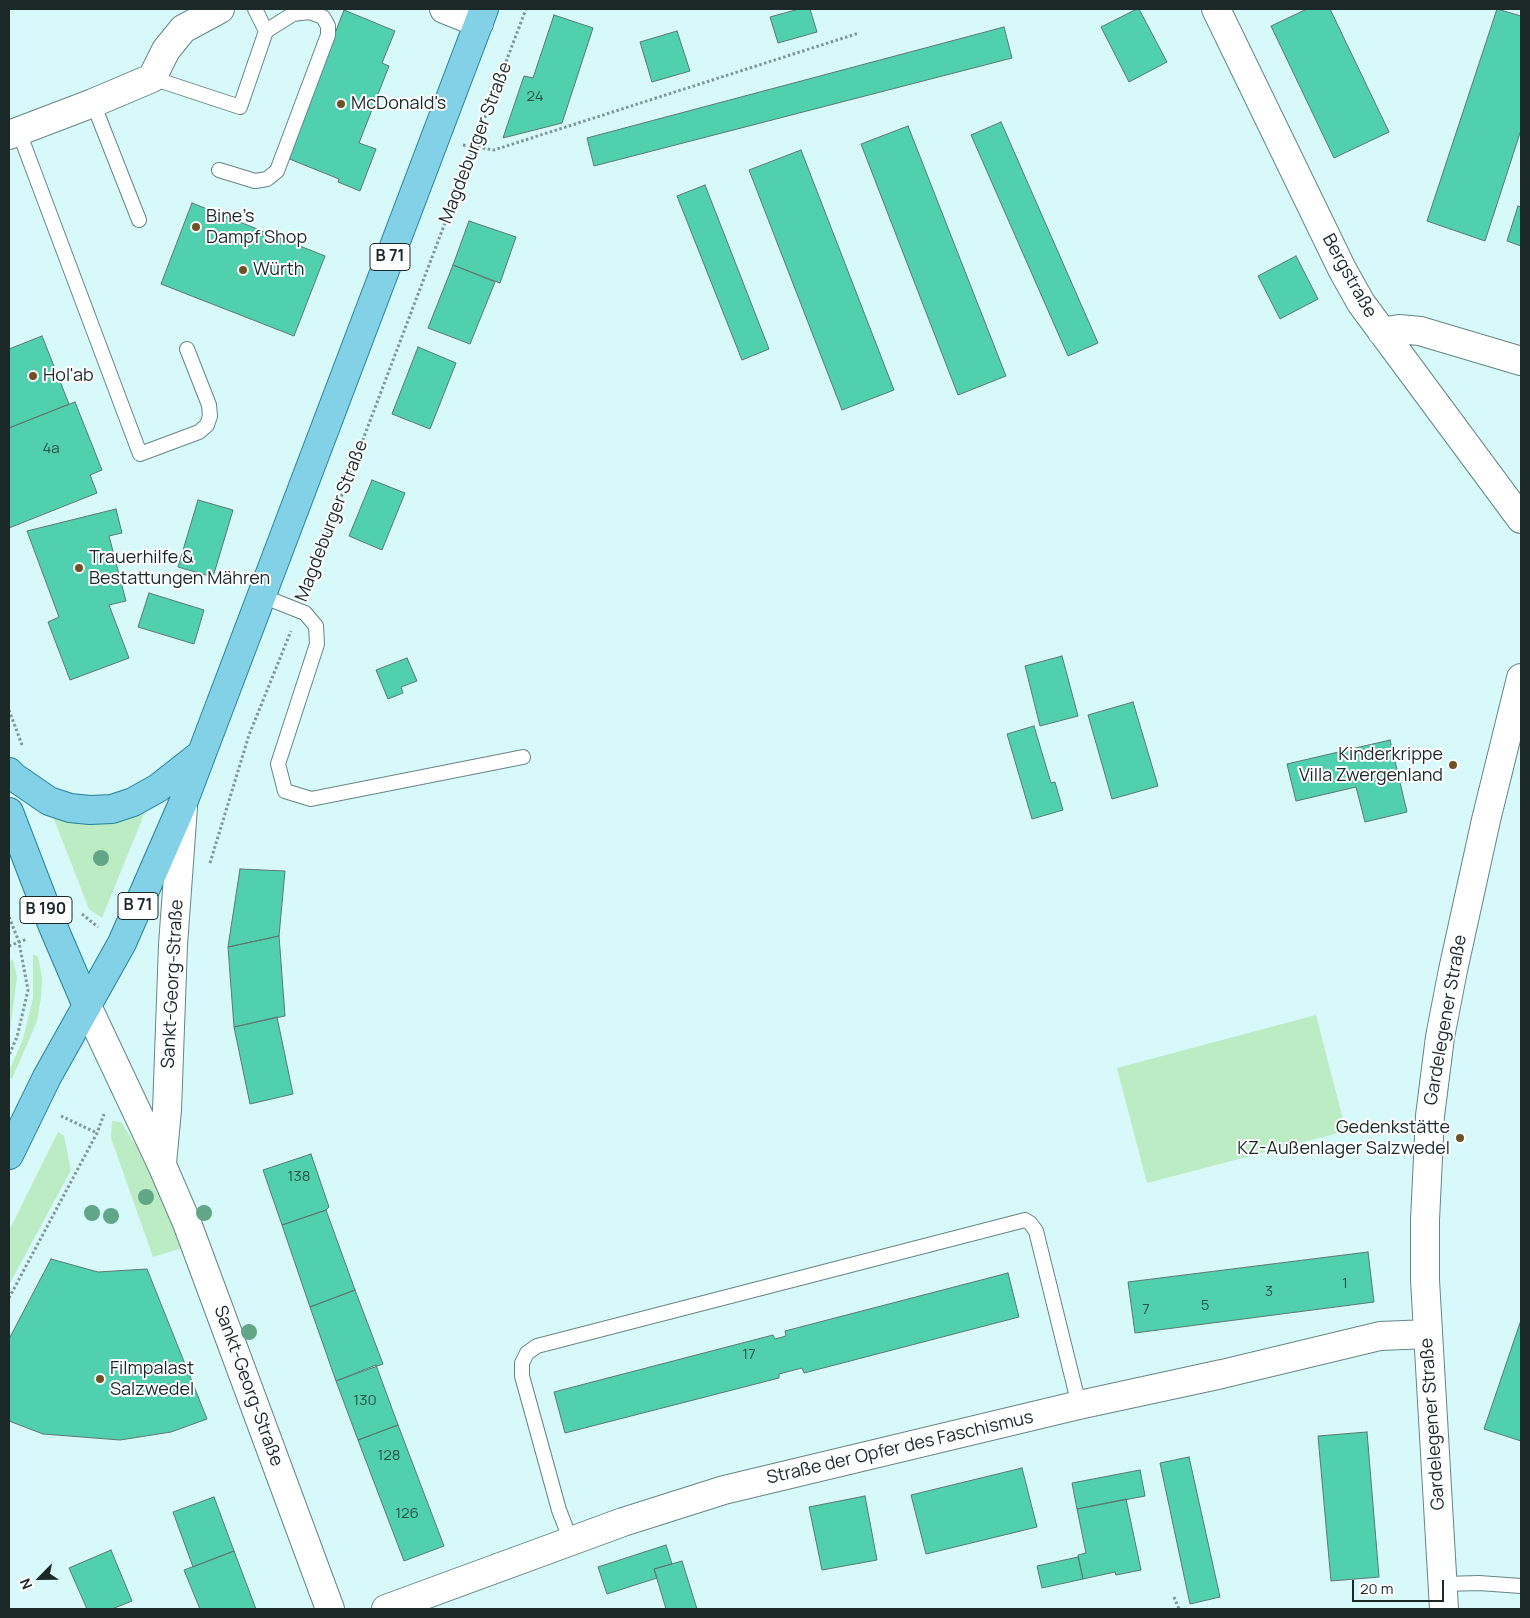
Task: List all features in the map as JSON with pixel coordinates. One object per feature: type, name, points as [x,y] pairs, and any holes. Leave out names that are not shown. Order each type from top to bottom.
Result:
[{"type":"main road","name":"B 71","points":[[9,1155],[47,1078],[122,943],[183,803],[481,16]]},
{"type":"main road","points":[[9,772],[49,801],[70,808],[90,810],[112,809],[133,802],[158,788],[200,755]]},
{"type":"main road","name":"B 190","points":[[9,812],[52,924],[87,1006]]},
{"type":"street","points":[[14,134],[152,78],[166,50],[183,29],[220,9]]},
{"type":"street","points":[[444,9],[481,16]]},
{"type":"street","name":"Bergstraße","points":[[1216,9],[1342,269],[1361,303],[1521,519]]},
{"type":"street","points":[[1382,332],[1398,329],[1420,331],[1521,361]]},
{"type":"street","name":"Gardelegener Straße","points":[[1444,1596],[1428,1334],[1425,1220],[1430,1116],[1440,1037],[1453,970],[1486,820],[1521,678]]},
{"type":"street","name":"Sankt-Georg-Straße","points":[[162,1165],[167,1110],[173,945],[183,803]]},
{"type":"street","name":"Sankt-Georg-Straße","points":[[87,1006],[162,1165],[199,1253],[330,1609]]},
{"type":"street","name":"Straße der Opfer des Faschismus","points":[[386,1609],[571,1541],[724,1490],[1079,1405],[1222,1374],[1380,1336],[1428,1334]]},
{"type":"lane","points":[[255,9],[266,31]]},
{"type":"lane","points":[[152,78],[240,107],[266,31],[293,14],[309,12],[323,17],[328,26],[328,35],[277,171],[267,179],[255,181],[219,170]]},
{"type":"lane","points":[[93,103],[139,220]]},
{"type":"lane","points":[[14,134],[140,454],[199,432],[207,425],[210,416],[208,405],[187,349]]},
{"type":"lane","points":[[262,596],[305,613],[316,626],[318,644],[278,764],[285,791],[310,799],[523,757]]},
{"type":"lane","points":[[571,1541],[559,1510],[522,1376],[522,1364],[527,1353],[537,1346],[1025,1220],[1036,1231],[1079,1405]]},
{"type":"lane","points":[[1444,1596],[1479,1583],[1521,1586]]},
{"type":"path","name":"Magdeburger Straße","points":[[209,866],[249,735],[299,611],[526,9]]},
{"type":"path","points":[[435,138],[494,150],[859,33]]},
{"type":"path","points":[[79,906],[82,915],[93,924]]},
{"type":"path","points":[[9,917],[18,942],[28,990],[17,1037],[9,1055]]},
{"type":"path","points":[[9,946],[18,942]]},
{"type":"path","points":[[9,1298],[97,1133],[106,1110]]},
{"type":"path","points":[[63,1117],[97,1133]]},
{"type":"path","points":[[1174,1597],[1179,1609]]},
{"type":"green space","points":[[145,812],[102,918],[89,909],[52,814],[68,822],[98,823],[121,820]]},
{"type":"green space","points":[[33,955],[38,956],[42,978],[41,998],[37,1021],[12,1079],[9,1077],[9,1071],[23,1039],[33,998]]},
{"type":"green space","points":[[13,959],[17,977],[9,1039],[9,962]]},
{"type":"green space","points":[[1316,1015],[1346,1131],[1147,1183],[1117,1068]]},
{"type":"green space","points":[[112,1121],[121,1122],[138,1149],[182,1248],[153,1257],[111,1138]]},
{"type":"green space","points":[[58,1132],[64,1136],[71,1170],[9,1285],[9,1231]]},
{"type":"building","points":[[799,9],[810,9],[817,32],[778,43],[770,17]]},
{"type":"building","points":[[1139,9],[1167,62],[1129,82],[1101,27]]},
{"type":"building","points":[[1307,9],[1330,9],[1389,132],[1334,158],[1271,26]]},
{"type":"building","points":[[1497,9],[1521,16],[1521,130],[1485,241],[1427,221]]},
{"type":"building","name":"McDonald's","points":[[344,10],[395,31],[382,63],[389,66],[359,143],[376,149],[360,191],[338,182],[339,179],[287,158]]},
{"type":"building","points":[[554,15],[593,28],[562,123],[503,138],[524,76],[533,78]]},
{"type":"building","points":[[1004,27],[1012,58],[594,166],[587,138]]},
{"type":"building","points":[[677,31],[690,71],[652,82],[640,42]]},
{"type":"building","points":[[1001,122],[1098,343],[1068,356],[971,135]]},
{"type":"building","points":[[908,126],[1006,376],[958,395],[861,144]]},
{"type":"building","points":[[801,150],[894,390],[842,410],[749,170]]},
{"type":"building","points":[[705,185],[769,349],[742,360],[677,196]]},
{"type":"building","points":[[192,203],[325,256],[294,336],[161,284]]},
{"type":"building","points":[[1518,206],[1521,207],[1521,246],[1507,241]]},
{"type":"building","points":[[469,221],[516,237],[500,283],[453,265]]},
{"type":"building","points":[[1296,256],[1318,299],[1280,319],[1258,276]]},
{"type":"building","points":[[453,265],[495,282],[470,344],[428,328]]},
{"type":"building","name":"Hol'ab","points":[[42,336],[69,404],[9,428],[9,349]]},
{"type":"building","points":[[418,347],[456,363],[430,429],[392,414]]},
{"type":"building","points":[[75,402],[102,470],[90,475],[97,493],[9,528],[9,428]]},
{"type":"building","points":[[372,480],[405,493],[382,550],[349,536]]},
{"type":"building","points":[[198,500],[233,510],[213,577],[178,567]]},
{"type":"building","name":"Trauerhilfe & Bestattungen Mähren","points":[[116,509],[122,533],[109,536],[126,601],[109,605],[129,658],[70,680],[48,622],[59,617],[27,531]]},
{"type":"building","points":[[149,593],[204,610],[194,644],[138,627]]},
{"type":"building","points":[[1062,656],[1078,716],[1040,726],[1025,666]]},
{"type":"building","points":[[407,658],[417,681],[401,687],[403,693],[388,699],[376,670]]},
{"type":"building","points":[[1133,702],[1158,786],[1112,799],[1088,715]]},
{"type":"building","points":[[1034,726],[1051,783],[1055,782],[1063,810],[1032,819],[1007,734]]},
{"type":"building","points":[[1390,740],[1407,812],[1365,822],[1356,787],[1296,801],[1287,764]]},
{"type":"building","points":[[240,869],[285,871],[279,936],[228,947]]},
{"type":"building","points":[[279,936],[285,1016],[234,1027],[228,947]]},
{"type":"building","points":[[277,1017],[293,1094],[250,1104],[234,1027]]},
{"type":"building","points":[[311,1154],[329,1207],[326,1210],[282,1225],[263,1170]]},
{"type":"building","points":[[326,1210],[355,1290],[310,1307],[282,1225]]},
{"type":"building","points":[[1368,1252],[1374,1302],[1135,1333],[1128,1282]]},
{"type":"building","name":"Filmpalast Salzwedel","points":[[51,1259],[98,1272],[147,1269],[207,1419],[171,1432],[120,1440],[43,1434],[9,1421],[9,1339]]},
{"type":"building","points":[[1008,1273],[1019,1317],[804,1373],[802,1368],[779,1374],[779,1378],[565,1433],[554,1392],[773,1335],[775,1339],[786,1336],[785,1331]]},
{"type":"building","points":[[355,1290],[383,1364],[336,1381],[310,1307]]},
{"type":"building","points":[[1521,1320],[1521,1441],[1484,1429]]},
{"type":"building","points":[[376,1365],[398,1425],[358,1440],[336,1381]]},
{"type":"building","points":[[398,1425],[444,1546],[404,1561],[358,1440]]},
{"type":"building","points":[[1367,1432],[1379,1577],[1331,1581],[1318,1436]]},
{"type":"building","points":[[1189,1457],[1220,1597],[1190,1604],[1160,1463]]},
{"type":"building","points":[[1022,1468],[1037,1527],[926,1554],[911,1495]]},
{"type":"building","points":[[1140,1470],[1145,1496],[1077,1509],[1072,1483]]},
{"type":"building","points":[[865,1496],[877,1560],[822,1570],[809,1507]]},
{"type":"building","points":[[214,1497],[234,1551],[193,1567],[173,1512]]},
{"type":"building","points":[[1126,1499],[1141,1570],[1116,1575],[1115,1572],[1083,1579],[1078,1555],[1086,1553],[1077,1509]]},
{"type":"building","points":[[666,1545],[672,1564],[654,1569],[657,1578],[607,1594],[598,1567]]},
{"type":"building","points":[[111,1550],[132,1601],[112,1609],[87,1609],[69,1568]]},
{"type":"building","points":[[234,1551],[256,1609],[200,1609],[184,1570]]},
{"type":"building","points":[[1078,1557],[1083,1579],[1042,1588],[1037,1566]]},
{"type":"building","points":[[682,1561],[697,1609],[666,1609],[654,1569]]},
{"type":"place","name":"McDonald's","points":[[341,104]]},
{"type":"place","name":"Bine’s Dampf Shop","points":[[196,227]]},
{"type":"place","name":"Würth","points":[[243,270]]},
{"type":"place","name":"Hol'ab","points":[[33,376]]},
{"type":"place","name":"Trauerhilfe & Bestattungen Mähren","points":[[79,568]]},
{"type":"place","name":"Kinderkrippe Villa Zwergenland","points":[[1453,765]]},
{"type":"place","name":"Gedenkstätte KZ-Außenlager Salzwedel","points":[[1460,1138]]},
{"type":"place","name":"Filmpalast Salzwedel","points":[[100,1379]]}]
